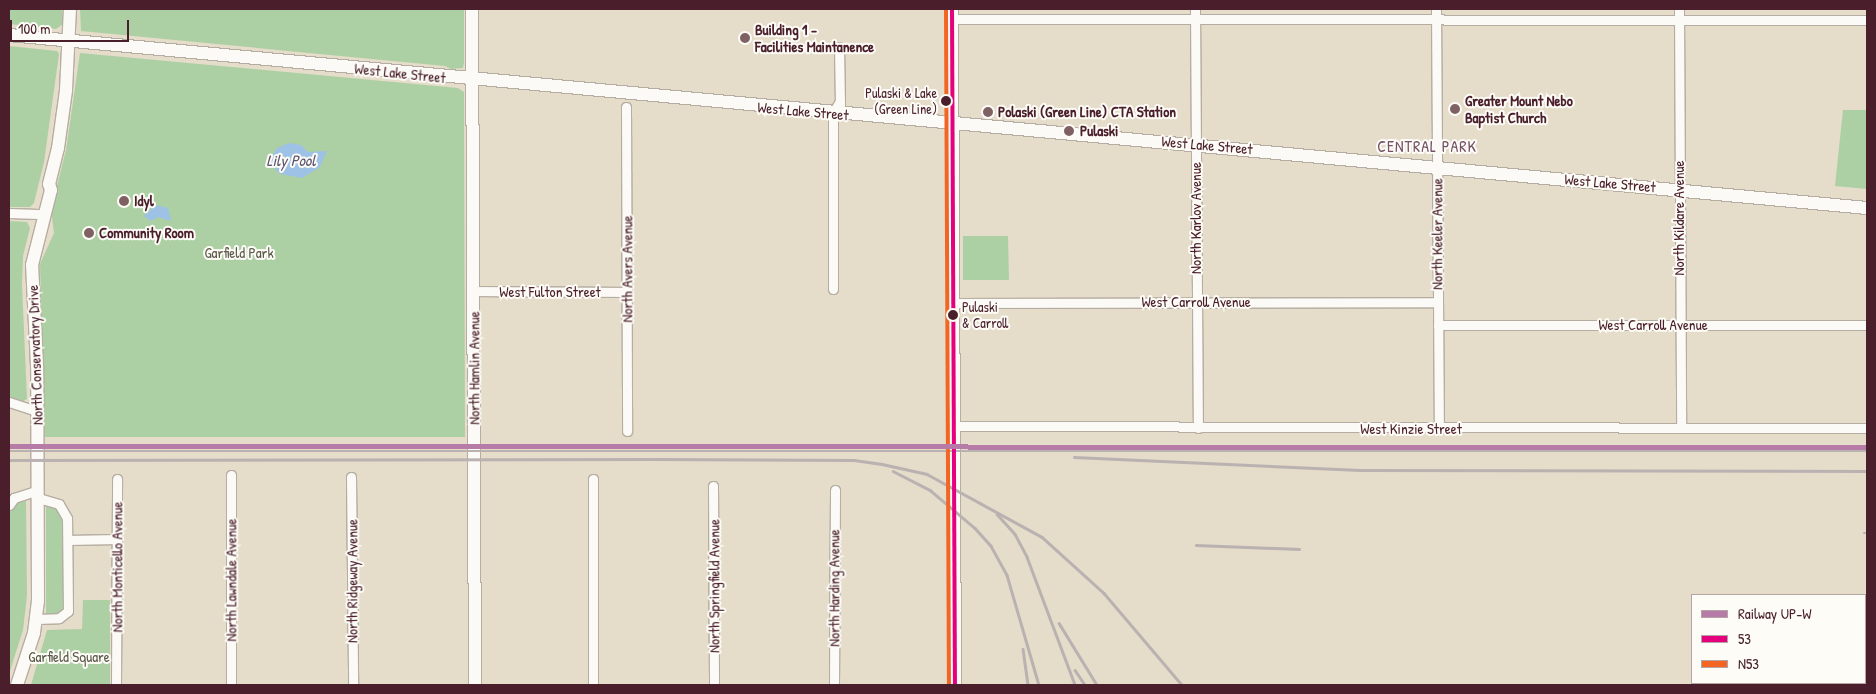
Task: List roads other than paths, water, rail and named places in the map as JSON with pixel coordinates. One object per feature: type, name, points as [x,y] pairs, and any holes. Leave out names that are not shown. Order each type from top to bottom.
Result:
[{"type":"main road","name":"North Conservatory Drive","points":[[17,685],[36,619],[38,494],[32,281],[34,250],[32,245],[41,214],[43,191],[50,184],[58,148],[70,41],[70,9]]},
{"type":"main road","name":"North Hamlin Avenue","points":[[472,9],[475,685]]},
{"type":"main road","points":[[952,14],[955,685]]},
{"type":"main road","points":[[9,35],[70,41]]},
{"type":"main road","points":[[22,36],[30,44],[112,38],[121,46]]},
{"type":"main road","name":"West Lake Street","points":[[70,41],[452,78],[472,86],[493,82],[620,94],[838,109],[904,120],[1195,144],[1867,208]]},
{"type":"main road","points":[[452,78],[472,66]]},
{"type":"main road","points":[[412,74],[420,81],[472,86]]},
{"type":"main road","name":"West Lake Street","points":[[1679,190],[1867,201]]},
{"type":"main road","name":"West Lake Street","points":[[1679,190],[1867,215]]},
{"type":"street","name":"North Karlov Avenue","points":[[1194,9],[1198,428]]},
{"type":"street","name":"North Keeler Avenue","points":[[1436,9],[1438,429]]},
{"type":"street","name":"North Kildare Avenue","points":[[1678,9],[1681,428]]},
{"type":"street","points":[[1799,9],[1799,20]]},
{"type":"street","points":[[952,14],[1195,19],[1867,20]]},
{"type":"street","points":[[833,289],[832,127],[838,109],[839,47]]},
{"type":"street","name":"North Avers Avenue","points":[[620,94],[626,107],[627,431]]},
{"type":"street","points":[[626,107],[635,95]]},
{"type":"street","points":[[9,213],[41,214]]},
{"type":"street","name":"West Fulton Street","points":[[473,291],[627,292]]},
{"type":"street","name":"West Carroll Avenue","points":[[953,303],[1438,302]]},
{"type":"street","name":"West Carroll Avenue","points":[[1438,325],[1867,325]]},
{"type":"street","points":[[9,402],[37,411]]},
{"type":"street","name":"West Kinzie Street","points":[[955,426],[1438,429],[1867,428]]},
{"type":"street","name":"North Lawndale Avenue","points":[[231,475],[231,685]]},
{"type":"street","name":"North Ridgeway Avenue","points":[[351,477],[353,685]]},
{"type":"street","name":"North Monticello Avenue","points":[[116,685],[117,479]]},
{"type":"street","points":[[593,479],[593,685]]},
{"type":"street","name":"North Springfield Avenue","points":[[713,486],[714,685]]},
{"type":"street","name":"North Harding Avenue","points":[[834,685],[835,490]]},
{"type":"street","points":[[9,505],[14,498],[38,494],[59,504],[65,511],[68,540],[68,611],[59,618],[36,619]]},
{"type":"street","points":[[68,540],[117,540]]},
{"type":"water","name":"Lily Pool","points":[[289,143],[301,145],[308,152],[327,151],[320,167],[302,178],[280,174],[270,163],[271,158],[277,148]]},
{"type":"water","points":[[155,205],[168,208],[171,221],[158,217],[151,221],[144,216]]},
{"type":"railway","points":[[9,451],[1867,451]]},
{"type":"railway","points":[[1074,457],[1360,470],[1867,471]]},
{"type":"railway","points":[[9,460],[654,459],[854,460],[882,464],[927,474],[1042,537],[1104,593],[1182,685]]},
{"type":"railway","points":[[893,471],[930,490],[975,528],[991,546],[1007,575],[1039,685]]},
{"type":"railway","points":[[997,514],[1015,534],[1027,557],[1075,685]]},
{"type":"railway","points":[[1196,545],[1299,549]]},
{"type":"railway","points":[[1059,623],[1097,685]]},
{"type":"railway","points":[[1023,649],[1028,685]]},
{"type":"railway","points":[[1075,670],[1085,685]]},
{"type":"rail line","name":"UP-W","points":[[9,446],[1867,447]]},
{"type":"place","name":"Building 1 - Facilities Maintanence","points":[[745,38]]},
{"type":"place","name":"Pulaski & Lake (Green Line)","points":[[946,101]]},
{"type":"place","name":"Greater Mount Nebo Baptist Church","points":[[1455,109]]},
{"type":"place","name":"Polaski (Green Line) CTA Station","points":[[988,112]]},
{"type":"place","name":"Pulaski","points":[[1069,131]]},
{"type":"place","name":"Idyl","points":[[124,201]]},
{"type":"place","name":"Community Room","points":[[89,233]]},
{"type":"place","name":"Pulaski & Carroll","points":[[953,315]]},
{"type":"district","name":"CENTRAL PARK","points":[[1427,146]]},
{"type":"park label","name":"Garfield Park","points":[[239,253]]},
{"type":"park label","name":"Garfield Square","points":[[69,657]]}]
